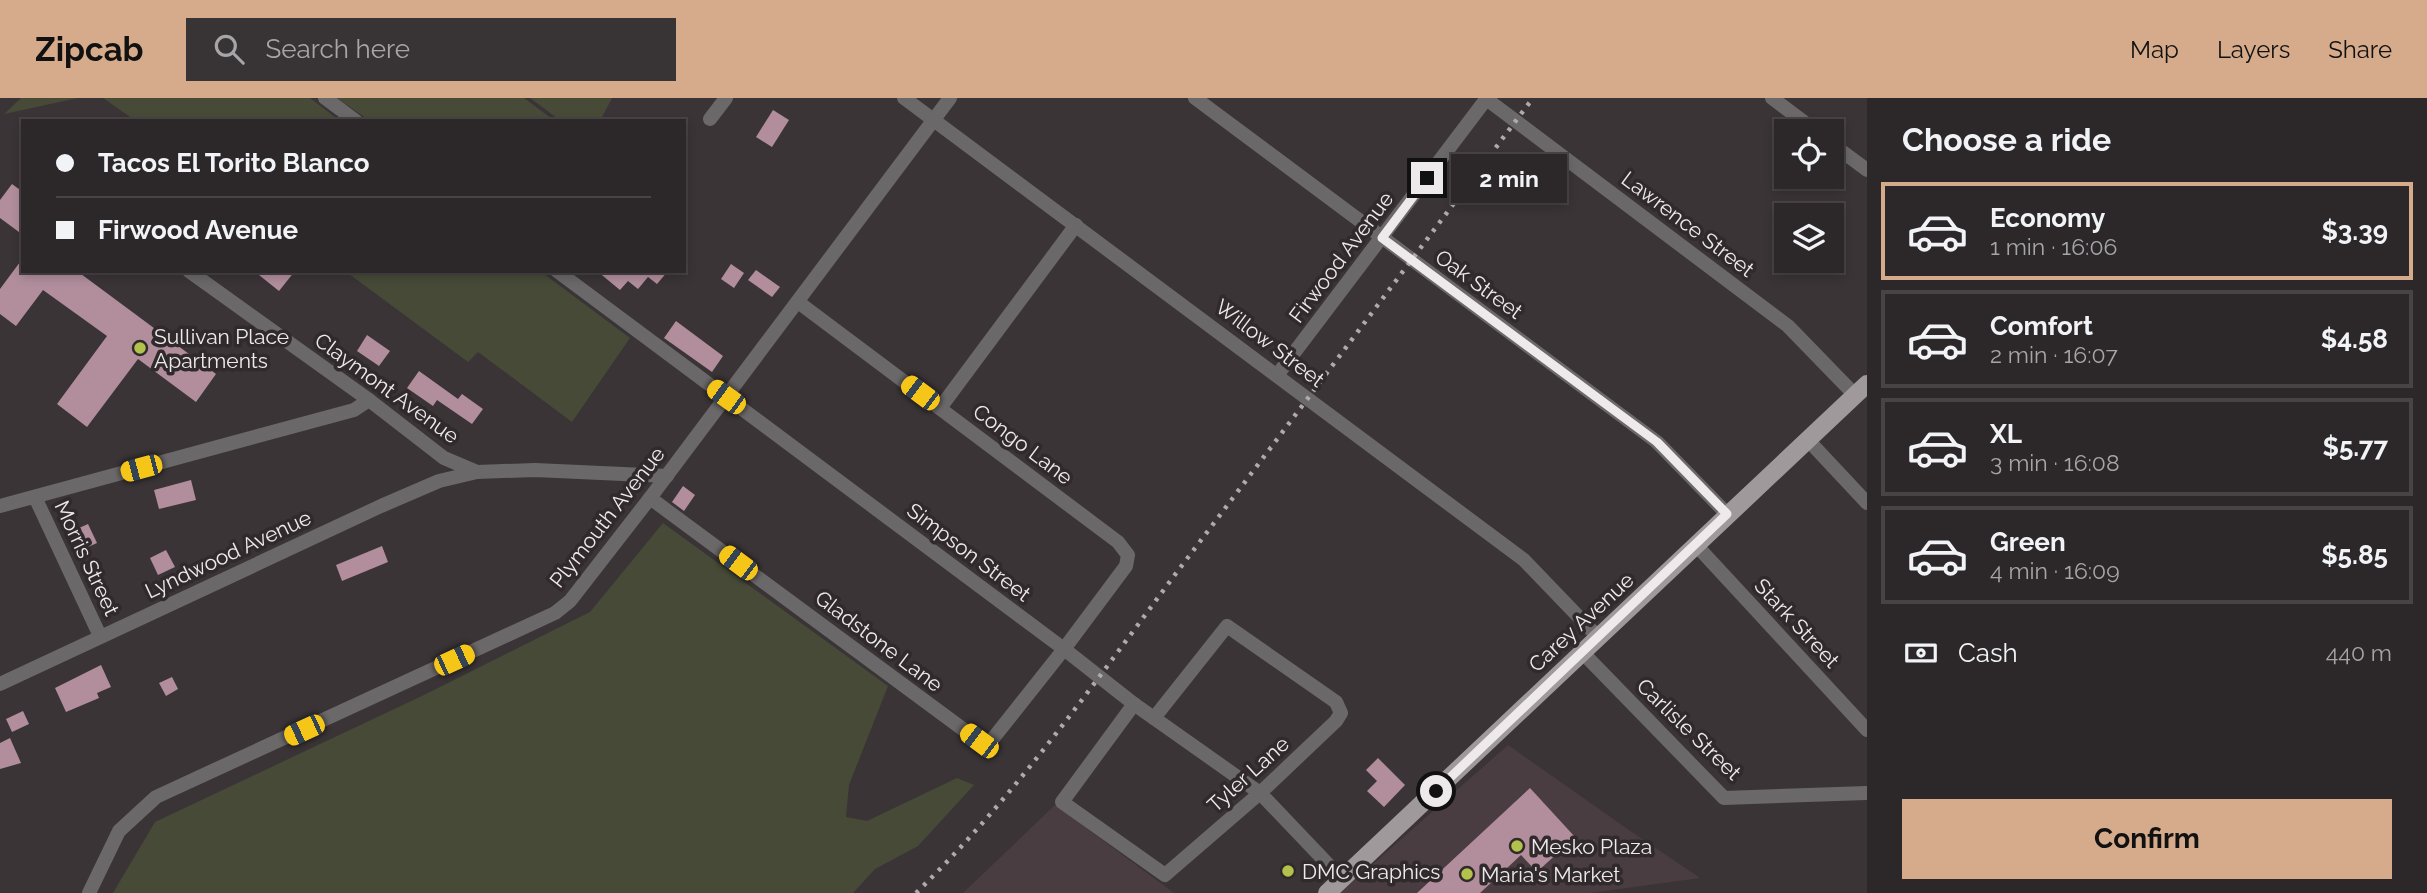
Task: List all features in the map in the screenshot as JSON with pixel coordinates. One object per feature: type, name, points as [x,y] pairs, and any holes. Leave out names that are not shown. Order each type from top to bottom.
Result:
[{"type":"main road","name":"Carey Avenue","points":[[1327,893],[1861,389]]},
{"type":"street","points":[[325,98],[353,119]]},
{"type":"street","points":[[710,119],[726,98]]},
{"type":"street","name":"Willow Street","points":[[904,98],[1278,374],[1524,560],[1598,637]]},
{"type":"street","name":"Plymouth Avenue","points":[[89,893],[119,831],[156,797],[555,613],[570,601],[950,98]]},
{"type":"street","name":"Oak Street","points":[[1195,98],[1657,442],[1727,514]]},
{"type":"street","name":"Firwood Avenue","points":[[1278,374],[1486,98]]},
{"type":"street","name":"Lawrence Street","points":[[1486,98],[1788,326],[1861,389]]},
{"type":"street","points":[[1772,98],[1800,119]]},
{"type":"street","points":[[1844,153],[1867,170]]},
{"type":"street","points":[[940,408],[1076,225]]},
{"type":"street","name":"Claymont Avenue","points":[[192,273],[369,400],[444,458],[477,472],[535,470],[667,476]]},
{"type":"street","name":"Simpson Street","points":[[560,273],[1154,719],[1259,793],[1343,880]]},
{"type":"street","name":"Congo Lane","points":[[798,302],[1118,542],[1128,555],[1126,566],[1064,649]]},
{"type":"street","points":[[0,506],[354,410],[369,400]]},
{"type":"street","points":[[1808,440],[1867,503]]},
{"type":"street","name":"Lyndwood Avenue","points":[[0,684],[381,506],[439,481],[477,472]]},
{"type":"street","name":"Morris Street","points":[[35,497],[100,636]]},
{"type":"street","name":"Gladstone Lane","points":[[650,498],[979,741],[991,740],[1064,649]]},
{"type":"street","name":"Stark Street","points":[[1696,545],[1867,730]]},
{"type":"street","name":"Tyler Lane","points":[[1134,704],[1062,802],[1166,875],[1259,793],[1336,721],[1341,713],[1336,702],[1227,626],[1154,719]]},
{"type":"street","name":"Carlisle Street","points":[[1582,652],[1724,798],[1867,793]]},
{"type":"shaded area","points":[[1508,745],[1700,878],[1590,893],[1340,893]]},
{"type":"shaded area","points":[[1055,805],[1174,893],[963,893]]},
{"type":"green space","points":[[21,98],[78,98],[4,114]]},
{"type":"green space","points":[[103,98],[310,98],[337,119],[133,119]]},
{"type":"green space","points":[[337,98],[524,98],[552,119],[367,119]]},
{"type":"green space","points":[[530,98],[612,98],[601,119],[558,119]]},
{"type":"green space","points":[[348,273],[543,273],[630,338],[572,422],[478,352],[468,362]]},
{"type":"green space","points":[[663,523],[888,686],[849,785],[846,817],[867,821],[957,778],[974,785],[918,846],[875,869],[853,893],[113,893],[155,822],[426,694],[590,612]]},
{"type":"building","points":[[773,110],[789,120],[772,147],[756,137]]},
{"type":"building","points":[[12,184],[21,191],[21,234],[0,218],[0,200]]},
{"type":"building","name":"Sullivan Place Apartments","points":[[21,261],[21,273],[80,273],[216,374],[196,402],[138,359],[87,427],[57,404],[107,336],[43,290],[16,326],[0,314],[0,289]]},
{"type":"building","points":[[731,264],[744,273],[734,288],[721,279]]},
{"type":"building","points":[[756,270],[780,287],[772,297],[748,280]]},
{"type":"building","points":[[256,273],[293,273],[279,291]]},
{"type":"building","points":[[599,273],[666,273],[657,284],[648,277],[638,289],[628,281],[620,290]]},
{"type":"building","points":[[676,321],[723,356],[712,372],[664,338]]},
{"type":"building","points":[[367,335],[390,351],[379,366],[357,351]]},
{"type":"building","points":[[419,371],[458,399],[462,394],[483,409],[472,424],[437,400],[433,406],[407,388]]},
{"type":"building","points":[[191,480],[196,500],[159,509],[154,490]]},
{"type":"building","points":[[683,486],[695,495],[684,511],[672,502]]},
{"type":"building","points":[[88,524],[97,543],[79,551],[70,532]]},
{"type":"building","points":[[382,546],[388,562],[342,581],[336,565]]},
{"type":"building","points":[[166,550],[175,567],[158,575],[150,558]]},
{"type":"building","points":[[101,665],[111,687],[97,693],[99,698],[66,712],[55,688]]},
{"type":"building","points":[[172,677],[178,689],[166,696],[159,683]]},
{"type":"building","points":[[23,711],[29,724],[12,732],[6,719]]},
{"type":"building","points":[[10,738],[21,763],[0,769],[0,743]]},
{"type":"building","points":[[1378,758],[1405,785],[1384,807],[1367,791],[1377,781],[1366,770]]},
{"type":"building","name":"Mesko Plaza","points":[[1530,788],[1575,837],[1537,872],[1521,855],[1480,893],[1417,893]]},
{"type":"railway","points":[[916,893],[988,817],[1054,736],[1533,98]]},
{"type":"place","name":"Sullivan Place Apartments","points":[[140,348]]},
{"type":"place","name":"Mesko Plaza","points":[[1517,846]]},
{"type":"place","name":"DMC Graphics","points":[[1288,871]]},
{"type":"place","name":"Maria's Market","points":[[1467,874]]},
{"type":"route","points":[[1427,178],[1382,238],[1657,442],[1727,514],[1436,791]]}]
